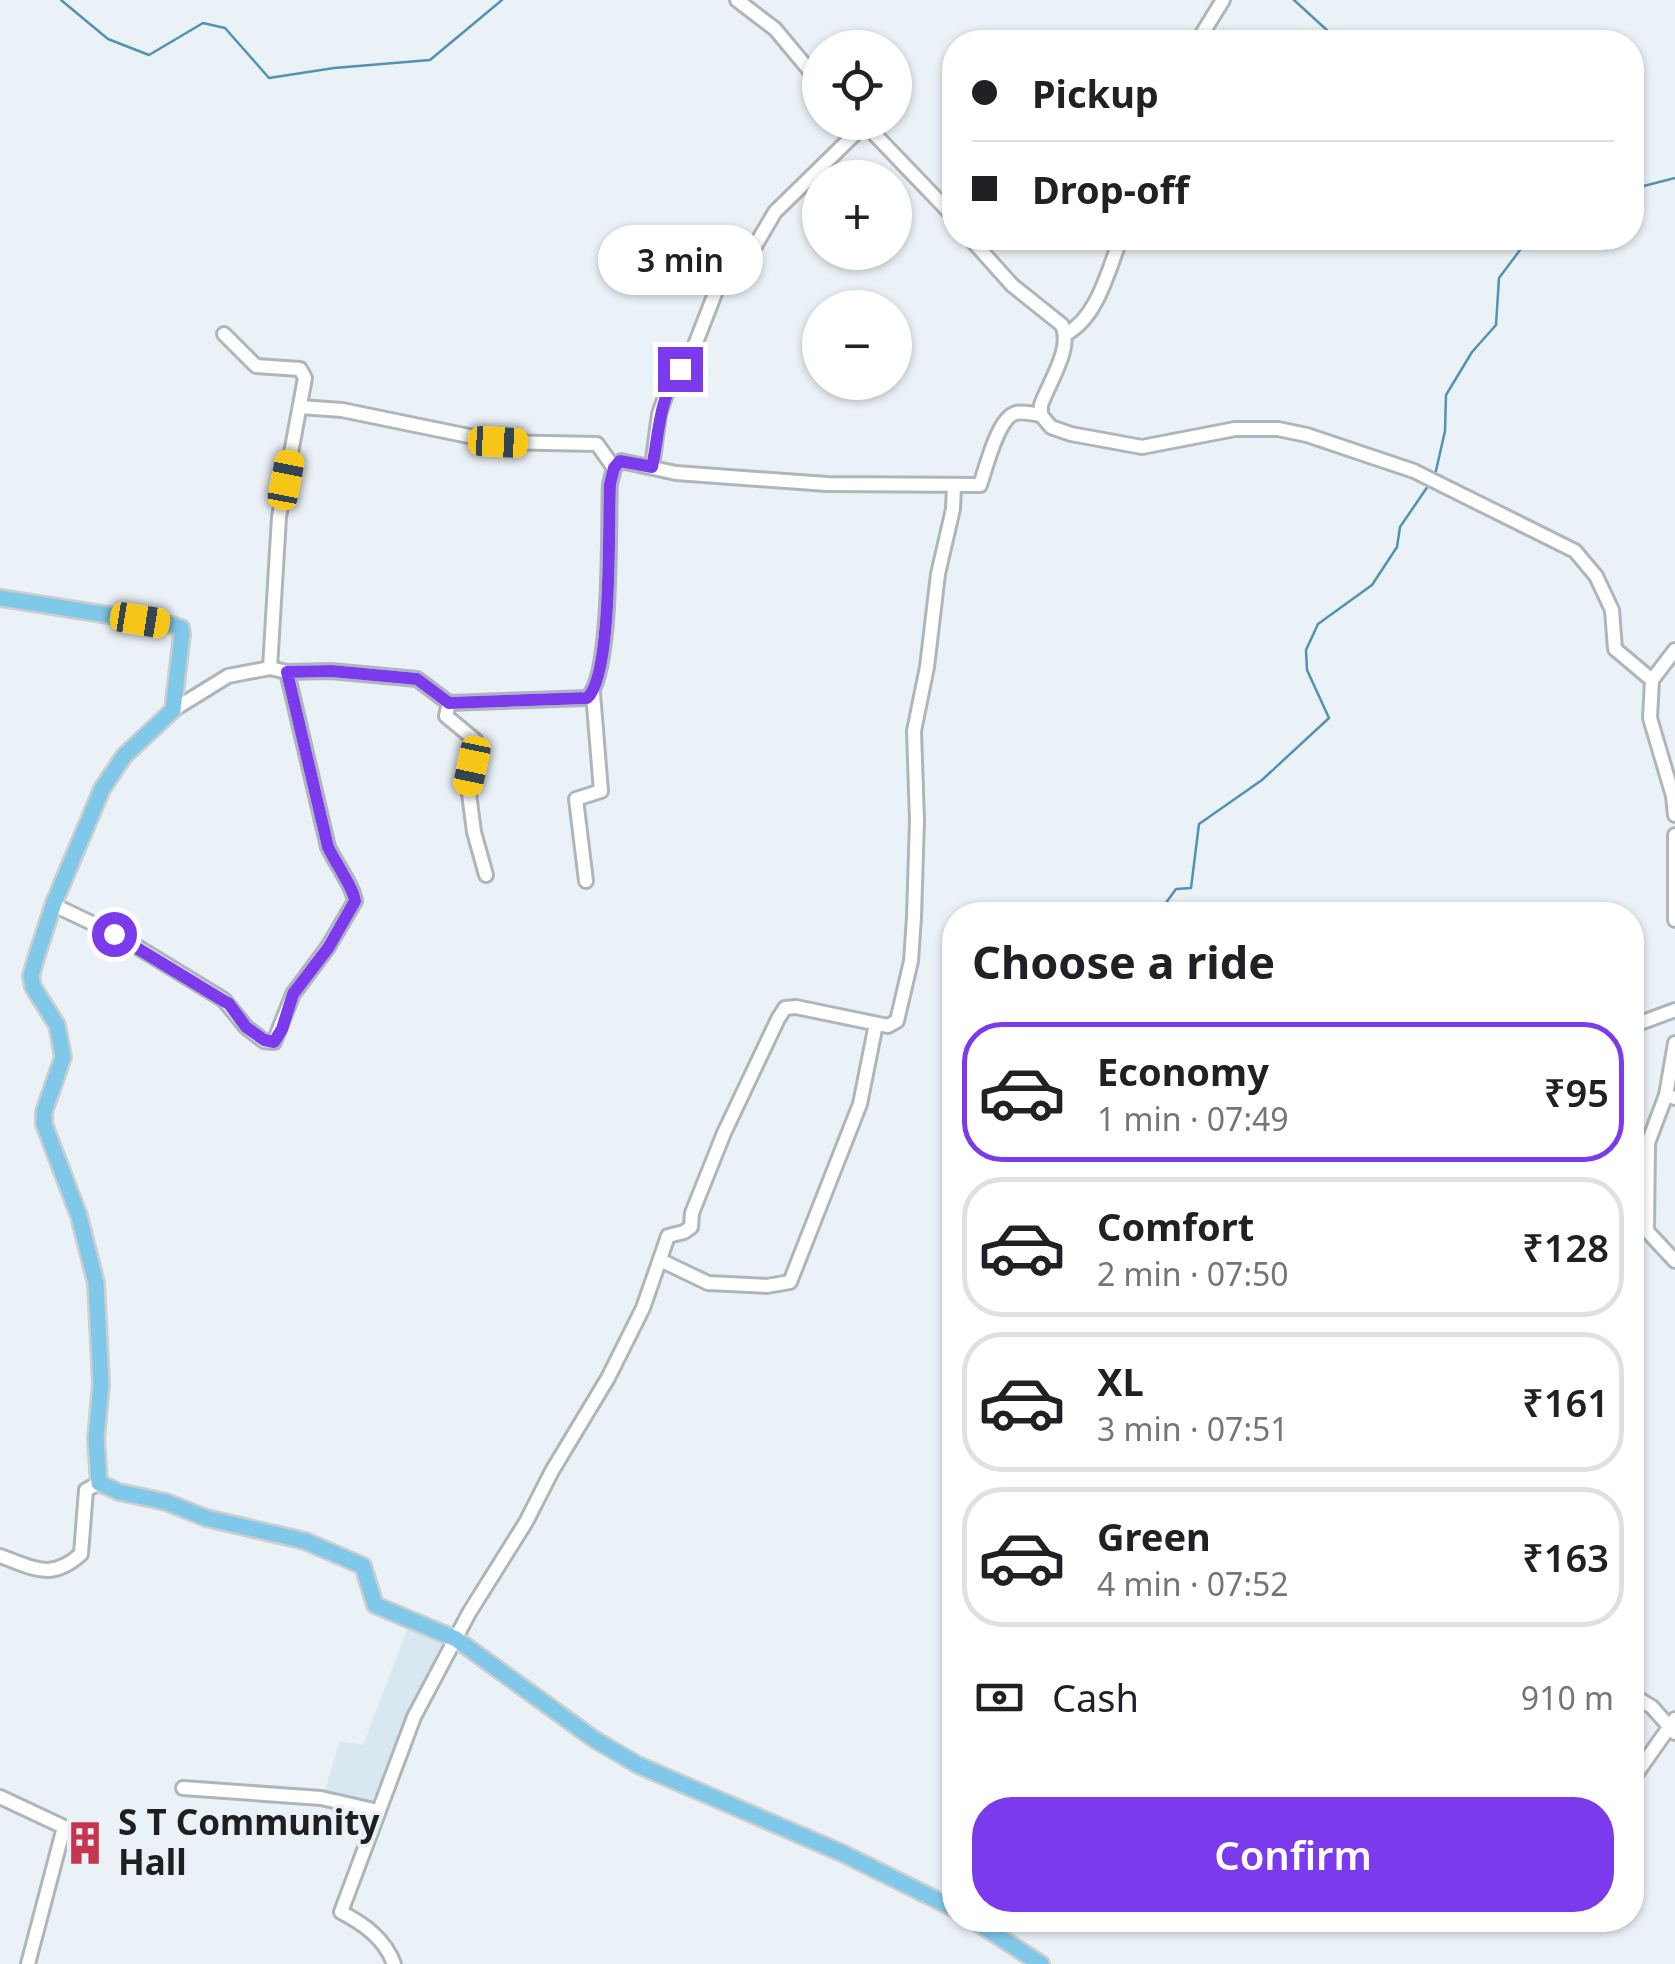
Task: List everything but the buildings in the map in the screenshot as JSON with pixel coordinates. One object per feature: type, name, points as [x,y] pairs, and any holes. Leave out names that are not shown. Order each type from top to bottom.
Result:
[{"type":"main road","points":[[0,598],[180,628],[173,710],[124,756],[102,789],[54,905],[31,976],[36,994],[62,1036],[63,1056],[44,1112],[44,1124],[79,1216],[96,1283],[101,1384],[96,1439],[99,1483],[206,1518],[305,1542],[353,1561],[363,1566],[375,1605],[456,1638],[594,1739],[638,1765],[844,1854],[942,1903]]},
{"type":"main road","points":[[991,1932],[1041,1964]]},
{"type":"street","points":[[737,0],[776,29],[802,61]]},
{"type":"street","points":[[1204,30],[1223,0]]},
{"type":"street","points":[[652,467],[660,414],[671,380],[693,350],[723,273],[742,268],[775,212],[847,140]]},
{"type":"street","points":[[880,140],[942,204]]},
{"type":"street","points":[[981,250],[1012,285],[1062,325],[1066,334],[1041,405],[1041,415],[1051,427],[1142,447],[1235,429],[1278,429],[1346,448],[1425,477],[1574,551],[1596,576],[1612,610],[1615,649],[1652,680]]},
{"type":"street","points":[[1066,334],[1080,326],[1092,307],[1116,250]]},
{"type":"street","points":[[224,334],[256,366],[300,369],[305,378],[279,517],[270,668]]},
{"type":"street","points":[[300,406],[342,410],[498,442],[596,444],[614,468]]},
{"type":"street","points":[[586,881],[576,799],[601,791],[593,693],[605,647],[610,484],[620,461],[676,473],[827,484],[980,485],[1001,427],[1009,416],[1018,412],[1041,415]]},
{"type":"street","points":[[394,1964],[380,1940],[362,1923],[342,1912],[406,1734],[456,1638],[608,1378],[644,1308],[668,1236],[691,1227],[692,1213],[724,1134],[786,1008],[810,1009],[888,1026],[897,1021],[911,960],[917,820],[914,731],[938,574],[954,508],[954,486]]},
{"type":"street","points":[[1675,650],[1652,680],[1650,718],[1675,814]]},
{"type":"street","points":[[173,710],[228,676],[270,668],[417,679],[449,703],[572,700],[593,693]]},
{"type":"street","points":[[54,905],[121,937],[224,1000],[246,1027],[274,1042],[293,994],[328,948],[355,901],[355,894],[339,873],[328,847],[287,672]]},
{"type":"street","points":[[449,703],[446,716],[476,740],[468,786],[474,832],[486,875]]},
{"type":"street","points":[[1675,836],[1675,920]]},
{"type":"street","points":[[1644,1022],[1675,1010]]},
{"type":"street","points":[[660,1260],[708,1283],[766,1286],[790,1282],[860,1104],[876,1024]]},
{"type":"street","points":[[1675,1043],[1670,1097],[1648,1144],[1647,1232],[1675,1261]]},
{"type":"street","points":[[0,1556],[44,1572],[70,1564],[81,1554],[86,1490],[99,1483]]},
{"type":"street","points":[[1644,1702],[1673,1727],[1644,1764]]},
{"type":"street","points":[[183,1788],[321,1798],[378,1811]]},
{"type":"street","points":[[0,1797],[64,1827],[28,1964]]},
{"type":"shaded area","points":[[409,1625],[450,1641],[376,1807],[323,1796],[340,1741],[363,1745]]},
{"type":"waterway","points":[[61,0],[108,39],[149,55],[203,23],[225,28],[269,78],[430,60],[502,0]]},
{"type":"waterway","points":[[1294,0],[1327,30]]},
{"type":"waterway","points":[[1644,186],[1675,178]]},
{"type":"waterway","points":[[1435,475],[1445,431],[1446,395],[1472,352],[1496,325],[1499,278],[1520,250]]},
{"type":"waterway","points":[[1166,902],[1176,889],[1191,888],[1199,824],[1262,780],[1329,718],[1307,670],[1306,650],[1318,624],[1372,585],[1397,547],[1400,527],[1428,486]]},
{"type":"place","name":"S T Community Hall","points":[[85,1843]]},
{"type":"route","points":[[114,934],[229,1004],[246,1027],[274,1042],[300,981],[328,948],[355,901],[355,894],[339,873],[328,847],[287,672],[331,671],[417,679],[449,703],[587,698],[599,680],[605,647],[610,484],[614,468],[620,461],[652,467],[660,414],[671,380],[680,369]]}]
